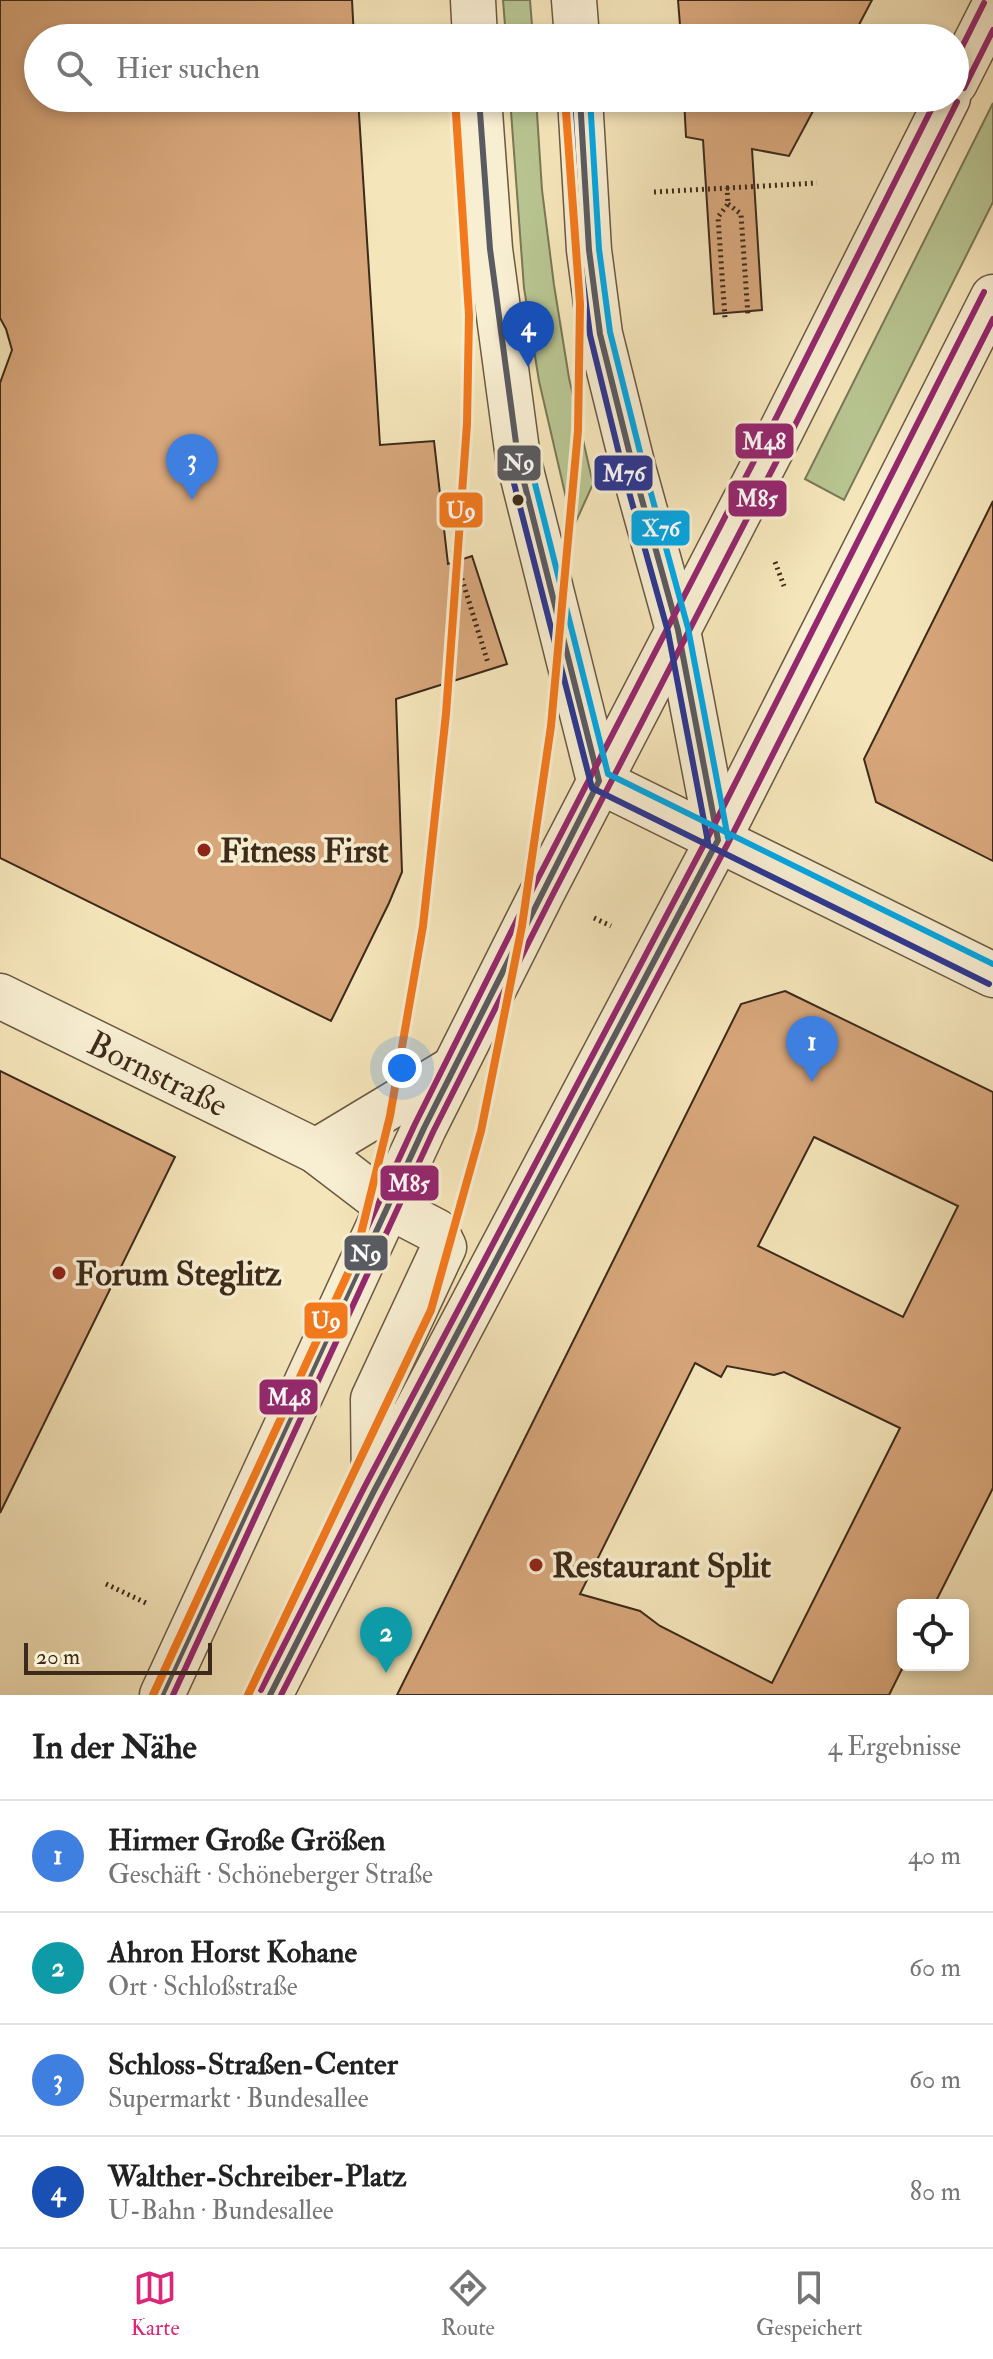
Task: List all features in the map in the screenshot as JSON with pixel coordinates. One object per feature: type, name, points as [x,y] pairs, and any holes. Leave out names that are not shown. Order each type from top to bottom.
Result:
[{"type":"street","points":[[473,0],[474,24]]},
{"type":"street","points":[[574,0],[576,24]]},
{"type":"street","points":[[969,55],[993,8]]},
{"type":"street","points":[[480,112],[490,249],[518,458],[599,781]]},
{"type":"street","points":[[581,112],[589,250],[600,334],[678,630],[718,840]]},
{"type":"street","points":[[162,1695],[454,1068],[941,112]]},
{"type":"street","points":[[270,1695],[374,1491],[718,840],[993,297]]},
{"type":"street","points":[[599,781],[993,975]]},
{"type":"street","name":"Bornstraße","points":[[0,996],[316,1151],[388,1206],[436,1231],[444,1247],[373,1399],[374,1491]]},
{"type":"street","points":[[316,1151],[454,1068]]},
{"type":"path","points":[[654,192],[817,183]]},
{"type":"path","points":[[725,318],[718,217],[728,204],[727,188]]},
{"type":"path","points":[[728,204],[741,214],[748,316]]},
{"type":"path","points":[[453,550],[488,663]]},
{"type":"path","points":[[770,550],[786,591]]},
{"type":"path","points":[[106,1584],[150,1605]]},
{"type":"green space","points":[[503,0],[530,0],[532,24],[505,24]]},
{"type":"green space","points":[[993,103],[993,202],[844,500],[805,479]]},
{"type":"green space","points":[[511,112],[537,112],[542,190],[554,285],[569,378],[593,484],[573,528],[539,381],[524,288]]},
{"type":"building","points":[[0,0],[352,0],[353,24],[24,24],[24,112],[359,112],[380,445],[434,441],[448,564],[472,556],[507,664],[396,699],[402,872],[331,1021],[0,858],[0,383],[12,350],[0,318]]},
{"type":"building","points":[[678,0],[872,0],[859,24],[680,24]]},
{"type":"building","points":[[685,112],[813,112],[789,156],[752,149],[762,310],[714,314],[703,140],[686,137]]},
{"type":"building","points":[[993,501],[993,861],[876,802],[864,759]]},
{"type":"building","points":[[785,991],[993,1092],[993,1488],[937,1599],[897,1599],[897,1671],[901,1671],[889,1695],[397,1695],[741,1004]],"holes":[[[814,1137],[958,1206],[903,1317],[758,1246]],[[695,1363],[721,1377],[727,1366],[774,1375],[784,1372],[900,1428],[772,1683],[660,1626],[640,1611],[580,1594]]]},
{"type":"building","name":"Forum Steglitz","points":[[0,1071],[175,1157],[0,1513]]},
{"type":"transit line","name":"M48","points":[[969,33],[984,3]]},
{"type":"transit line","name":"M85","points":[[969,78],[993,30]]},
{"type":"transit line","name":"U9","points":[[153,1695],[355,1258],[390,1116],[423,926],[446,714],[467,424],[469,315],[456,112]]},
{"type":"transit line","name":"N9","points":[[162,1695],[424,1128],[599,781],[518,458],[490,249],[480,112]]},
{"type":"transit line","name":"U9","points":[[248,1695],[431,1310],[481,1131],[522,926],[551,726],[578,431],[580,304],[566,112]]},
{"type":"transit line","name":"M76","points":[[571,112],[579,251],[590,335],[624,474],[668,632],[708,842]]},
{"type":"transit line","name":"N9","points":[[270,1695],[374,1491],[718,840],[678,630],[600,334],[589,250],[581,112]]},
{"type":"transit line","name":"X76","points":[[591,112],[599,249],[610,332],[688,628],[728,838]]},
{"type":"transit line","name":"M48","points":[[153,1691],[415,1124],[930,112]]},
{"type":"transit line","name":"M85","points":[[173,1695],[433,1132],[952,112]]},
{"type":"transit line","name":"M48","points":[[261,1690],[365,1486],[709,835],[984,292]]},
{"type":"transit line","name":"M85","points":[[281,1695],[727,845],[993,319]]},
{"type":"transit line","name":"X76","points":[[528,456],[608,774],[993,964]]},
{"type":"transit line","name":"M76","points":[[508,460],[592,788],[989,984]]},
{"type":"place","name":"Walther-Schreiber-Platz","points":[[528,367]]},
{"type":"place","name":"Schloss-Straßen-Center","points":[[192,500]]},
{"type":"place","name":"Fitness First","points":[[204,850]]},
{"type":"place","name":"Hirmer Große Größen","points":[[812,1082]]},
{"type":"place","name":"Forum Steglitz","points":[[59,1273]]},
{"type":"place","name":"Restaurant Split","points":[[536,1565]]},
{"type":"place","name":"Ahron Horst Kohane","points":[[386,1673]]}]
